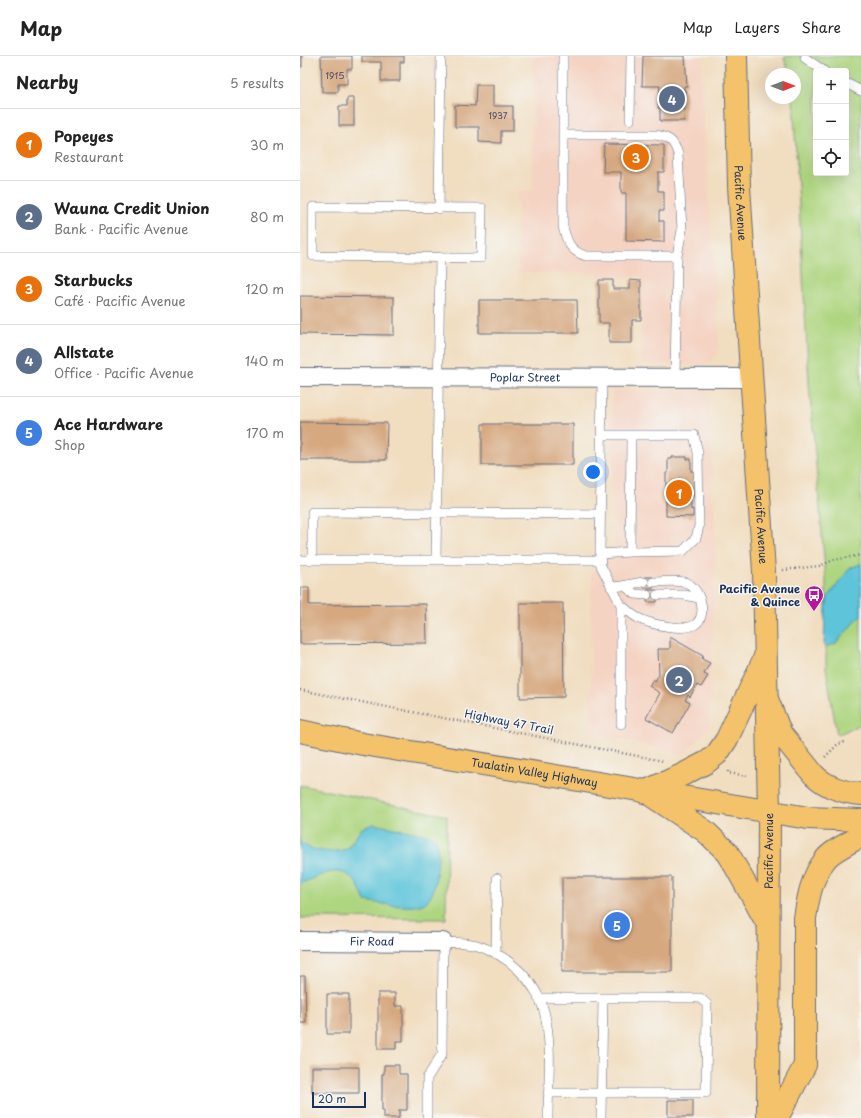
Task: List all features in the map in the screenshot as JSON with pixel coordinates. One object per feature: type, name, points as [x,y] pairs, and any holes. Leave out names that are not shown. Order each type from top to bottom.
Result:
[{"type":"main road","name":"Pacific Avenue","points":[[736,56],[739,186],[764,572],[770,812],[768,925],[768,1118]]},
{"type":"main road","points":[[644,792],[684,774],[707,762],[717,754],[726,739],[765,657]]},
{"type":"main road","points":[[767,699],[781,734],[814,776],[820,781],[836,788],[861,794]]},
{"type":"main road","name":"Tualatin Valley Highway","points":[[300,731],[363,744],[770,812],[808,818],[861,820]]},
{"type":"main road","points":[[644,792],[705,831],[725,849],[768,925]]},
{"type":"main road","points":[[776,1118],[805,1065],[805,918],[809,896],[816,874],[825,859],[861,836]]},
{"type":"street","name":"Poplar Street","points":[[300,377],[751,378]]},
{"type":"street","name":"Fir Road","points":[[300,941],[443,942]]},
{"type":"lane","points":[[439,208],[441,56]]},
{"type":"lane","points":[[563,56],[563,227],[569,246],[576,253],[586,256],[677,256]]},
{"type":"lane","points":[[630,120],[631,56]]},
{"type":"lane","points":[[805,58],[820,68]]},
{"type":"lane","points":[[849,85],[861,91]]},
{"type":"lane","points":[[563,135],[655,135],[667,137],[675,143],[678,154],[682,230],[677,256],[675,379]]},
{"type":"lane","points":[[313,207],[439,208],[482,208],[481,258],[313,256],[313,207]]},
{"type":"lane","points":[[436,560],[437,378],[440,257]]},
{"type":"lane","points":[[602,378],[600,514],[601,566],[611,587],[620,604],[638,618],[681,628],[692,627],[701,617],[702,608],[699,598],[694,589],[685,582],[634,583],[626,587],[611,587]]},
{"type":"lane","points":[[300,560],[436,560],[600,557],[630,552],[683,551],[696,538],[699,526],[698,453],[694,435],[601,435]]},
{"type":"lane","points":[[630,552],[631,435]]},
{"type":"lane","points":[[312,560],[312,512],[600,514]]},
{"type":"lane","points":[[626,587],[635,594],[647,595]]},
{"type":"lane","points":[[657,595],[684,595],[699,598]]},
{"type":"lane","points":[[620,604],[620,724]]},
{"type":"lane","points":[[496,878],[496,954]]},
{"type":"lane","points":[[427,1118],[427,1078],[442,1054],[443,942],[476,945],[506,958],[529,981],[544,1010],[549,1043],[548,1118]]},
{"type":"lane","points":[[538,998],[700,998],[707,1004],[706,1093],[548,1092]]},
{"type":"lane","points":[[602,998],[602,1118]]},
{"type":"path","points":[[764,572],[819,566],[834,560],[861,555]]},
{"type":"path","name":"Highway 47 Trail","points":[[300,690],[669,762]]},
{"type":"path","points":[[824,759],[838,744],[845,742]]},
{"type":"shaded area","points":[[533,56],[702,56],[704,127],[719,340],[717,355],[705,365],[642,364],[642,277],[597,277],[597,273],[518,273],[518,190],[533,190]]},
{"type":"shaded area","points":[[612,390],[708,392],[716,546],[709,728],[683,755],[591,731],[591,574],[614,547]]},
{"type":"green space","points":[[786,56],[861,56],[861,724],[837,735],[826,668],[826,581],[809,383],[793,104],[801,104],[801,68],[788,68],[784,59]]},
{"type":"green space","points":[[300,785],[447,816],[446,919],[300,918]]},
{"type":"water","points":[[861,564],[861,615],[835,644],[824,647],[825,617],[828,597],[850,568]]},
{"type":"water","points":[[374,824],[429,835],[436,839],[438,858],[436,879],[432,894],[426,902],[421,905],[406,906],[365,901],[355,881],[347,874],[340,872],[326,873],[300,884],[300,842],[305,846],[322,851],[347,849],[362,828]]},
{"type":"building","points":[[300,56],[302,56],[302,67],[300,67]]},
{"type":"building","points":[[321,56],[352,56],[352,69],[347,69],[347,84],[338,84],[338,92],[322,92]]},
{"type":"building","points":[[362,56],[404,56],[404,62],[400,62],[400,81],[381,81],[381,62],[362,62]]},
{"type":"building","points":[[643,56],[685,56],[687,86],[684,86],[684,91],[686,91],[684,121],[660,121],[660,108],[658,108],[660,86],[642,86]]},
{"type":"building","points":[[476,85],[493,85],[493,106],[513,106],[513,131],[501,131],[501,143],[479,142],[479,127],[455,127],[455,105],[475,106]]},
{"type":"building","points":[[347,98],[354,98],[354,126],[339,126],[339,106],[347,106]]},
{"type":"building","points":[[604,144],[664,145],[664,172],[658,172],[658,191],[664,191],[664,211],[659,211],[659,221],[664,221],[664,242],[626,241],[626,193],[621,193],[621,172],[603,172]]},
{"type":"building","points":[[599,280],[613,280],[613,289],[630,289],[630,280],[641,281],[641,320],[632,320],[632,343],[609,343],[609,323],[599,323]]},
{"type":"building","points":[[300,296],[394,297],[394,335],[300,334]]},
{"type":"building","points":[[479,300],[577,300],[578,333],[479,333]]},
{"type":"building","points":[[300,422],[387,423],[386,460],[300,460]]},
{"type":"building","points":[[482,424],[573,424],[573,465],[482,465]]},
{"type":"building","points":[[672,457],[687,457],[687,459],[691,459],[691,471],[694,471],[694,496],[691,496],[691,510],[693,509],[693,517],[666,516],[666,473],[668,473],[668,459],[672,459]]},
{"type":"building","points":[[644,577],[653,577],[653,588],[644,588]]},
{"type":"building","points":[[300,588],[309,588],[309,605],[426,604],[427,643],[300,644]]},
{"type":"building","points":[[647,590],[657,590],[657,602],[647,602]]},
{"type":"building","points":[[520,603],[563,603],[564,697],[520,698]]},
{"type":"building","points":[[670,637],[703,656],[702,659],[710,663],[704,674],[708,676],[701,687],[697,685],[690,697],[688,695],[685,700],[690,703],[673,733],[646,718],[660,693],[649,686],[653,679],[655,681],[659,675],[658,649],[670,649]]},
{"type":"building","points":[[562,877],[672,877],[672,972],[562,972]]},
{"type":"building","points":[[300,976],[305,976],[306,1023],[300,1023]]},
{"type":"building","points":[[378,993],[395,993],[395,1006],[403,1006],[403,1041],[396,1041],[396,1049],[378,1049]]},
{"type":"building","points":[[327,994],[349,994],[349,1034],[327,1034]]},
{"type":"building","points":[[384,1065],[399,1065],[399,1074],[407,1074],[407,1110],[399,1110],[399,1118],[384,1118],[384,1110],[382,1110],[382,1074],[384,1074]]},
{"type":"building","points":[[312,1067],[359,1067],[359,1093],[312,1093]]},
{"type":"building","points":[[668,1100],[693,1100],[693,1117],[668,1117]]},
{"type":"place","name":"Allstate","points":[[672,99]]},
{"type":"place","name":"Starbucks","points":[[636,157]]},
{"type":"place","name":"Popeyes","points":[[679,493]]},
{"type":"place","name":"Pacific Avenue & Quince","points":[[814,612]]},
{"type":"place","name":"Wauna Credit Union","points":[[679,680]]},
{"type":"place","name":"Ace Hardware","points":[[617,925]]}]
